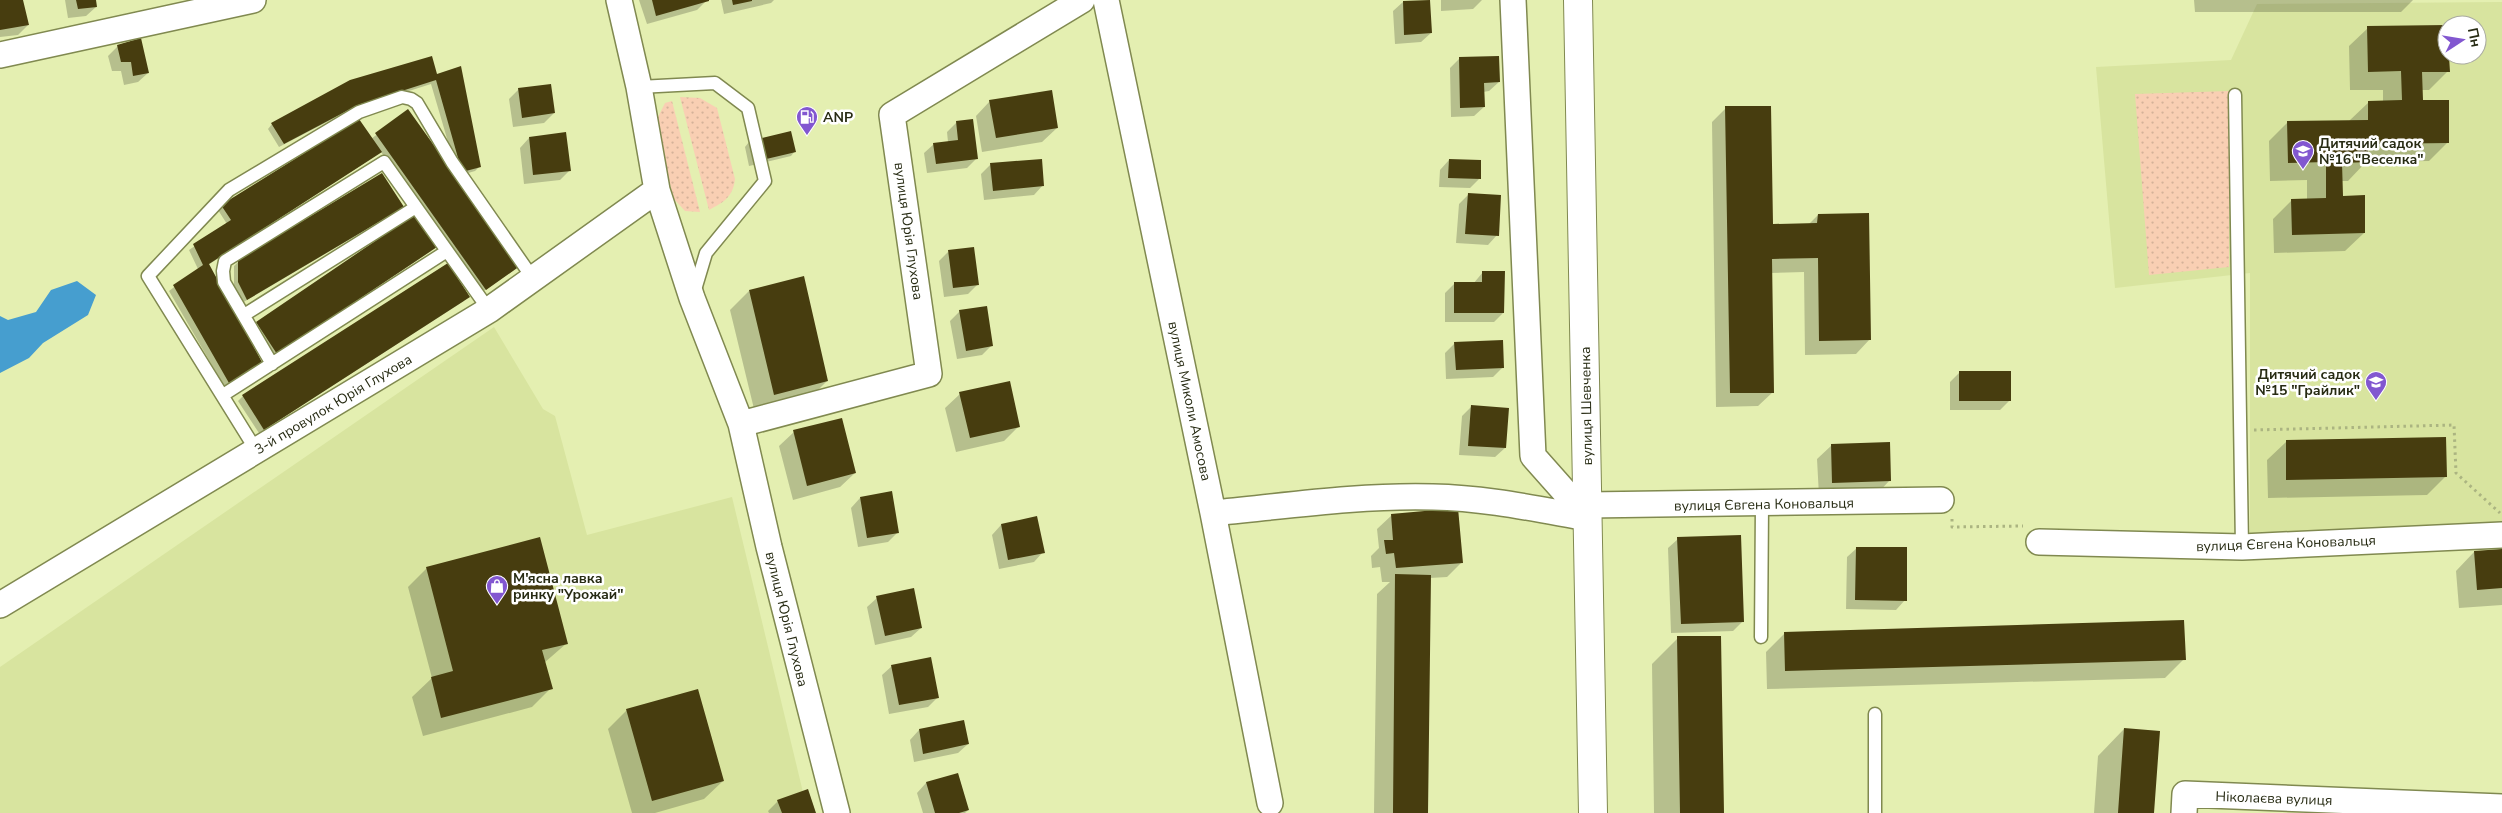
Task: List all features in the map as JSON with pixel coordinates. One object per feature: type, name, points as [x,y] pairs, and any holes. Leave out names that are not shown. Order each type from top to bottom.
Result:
[{"type":"main road","name":"вулиця Шевченка","points":[[1578,0],[1593,813]]},
{"type":"street","points":[[0,55],[253,0]]},
{"type":"street","name":"вулиця Юрія Глухова","points":[[619,0],[639,87],[657,190],[692,298],[740,424],[769,547],[837,813]]},
{"type":"street","name":"вулиця Юрія Глухова","points":[[740,424],[930,374],[892,115],[1082,0]]},
{"type":"street","name":"вулиця Миколи Амосова","points":[[1106,0],[1213,513],[1270,803]]},
{"type":"street","points":[[1513,0],[1533,456],[1588,512]]},
{"type":"street","name":"3-й провулок Юрія Глухова","points":[[0,606],[488,310],[657,190]]},
{"type":"street","name":"вулиця Євгена Коновальця","points":[[1213,513],[1350,499],[1434,497],[1512,503],[1588,512],[1762,504],[1941,500]]},
{"type":"street","name":"вулиця Євгена Коновальця","points":[[2039,542],[2242,547],[2502,535]]},
{"type":"street","name":"Ніколаєва вулиця","points":[[2184,813],[2185,794],[2502,807]]},
{"type":"lane","points":[[639,87],[715,83],[748,108],[765,181],[706,253],[692,298]]},
{"type":"lane","points":[[2235,95],[2242,547]]},
{"type":"lane","points":[[256,450],[148,276],[229,190],[359,112],[402,97],[411,99],[417,103],[452,162],[532,277]]},
{"type":"lane","points":[[272,364],[224,282],[222,271],[225,262],[384,162],[488,310]]},
{"type":"lane","points":[[244,316],[416,207]]},
{"type":"lane","points":[[222,395],[447,251]]},
{"type":"lane","points":[[1761,638],[1762,504]]},
{"type":"lane","points":[[1875,714],[1875,813]]},
{"type":"path","points":[[2240,431],[2454,425],[2456,474],[2502,515]]},
{"type":"path","points":[[1941,500],[1953,507],[1952,527],[2023,526],[2034,532],[2039,542]]},
{"type":"shaded area","points":[[2502,2],[2502,526],[2250,541],[2250,273],[2115,288],[2096,67],[2231,60],[2257,4]]},
{"type":"shaded area","points":[[2229,91],[2229,267],[2149,275],[2135,94]]},
{"type":"shaded area","points":[[680,97],[700,98],[717,108],[735,179],[730,195],[709,210]]},
{"type":"shaded area","points":[[672,101],[700,212],[685,211],[674,199],[654,125],[665,103]]},
{"type":"shaded area","points":[[494,327],[543,409],[555,416],[587,535],[732,497],[808,813],[0,813],[0,667]]},
{"type":"water","points":[[77,281],[96,295],[88,315],[43,343],[29,358],[0,373],[0,316],[8,320],[36,312],[51,290]]},
{"type":"building","points":[[0,0],[23,0],[29,25],[0,30]]},
{"type":"building","points":[[76,0],[96,0],[97,7],[78,9]]},
{"type":"building","points":[[652,0],[709,0],[709,1],[656,16]]},
{"type":"building","points":[[732,0],[752,0],[752,1],[733,5]]},
{"type":"building","points":[[1430,0],[1432,33],[1404,35],[1403,1]]},
{"type":"building","points":[[2437,25],[2437,65],[2450,65],[2450,72],[2422,72],[2423,100],[2449,100],[2449,143],[2368,144],[2368,162],[2342,163],[2343,196],[2365,195],[2365,233],[2292,235],[2291,199],[2326,198],[2326,162],[2288,163],[2287,121],[2368,120],[2368,101],[2402,100],[2401,71],[2368,72],[2367,26]]},
{"type":"building","points":[[141,38],[149,73],[133,76],[131,62],[121,62],[117,45]]},
{"type":"building","points":[[432,56],[437,74],[461,66],[481,167],[462,172],[436,80],[358,105],[284,144],[271,123],[350,80]]},
{"type":"building","points":[[1499,56],[1500,82],[1484,83],[1485,107],[1460,108],[1459,57]]},
{"type":"building","points":[[551,84],[555,113],[522,118],[518,88]]},
{"type":"building","points":[[1052,90],[1058,128],[996,138],[989,100]]},
{"type":"building","points":[[1725,106],[1771,106],[1773,224],[1817,223],[1818,214],[1869,213],[1871,340],[1819,341],[1818,258],[1772,259],[1774,393],[1730,393]]},
{"type":"building","points":[[408,109],[520,266],[486,290],[375,133]]},
{"type":"building","points":[[359,119],[382,152],[209,264],[263,364],[229,383],[173,285],[203,265],[193,244],[231,220],[221,205]]},
{"type":"building","points":[[973,119],[978,159],[936,164],[933,143],[958,140],[956,121]]},
{"type":"building","points":[[791,131],[796,152],[754,162],[749,141]]},
{"type":"building","points":[[566,132],[571,171],[533,175],[529,137]]},
{"type":"building","points":[[1042,159],[1044,186],[993,191],[990,163]]},
{"type":"building","points":[[1449,159],[1481,160],[1481,179],[1448,178]]},
{"type":"building","points":[[382,173],[404,207],[247,300],[238,282],[238,260]]},
{"type":"building","points":[[1468,193],[1501,195],[1499,236],[1465,234]]},
{"type":"building","points":[[415,214],[437,247],[277,354],[256,322]]},
{"type":"building","points":[[974,247],[979,285],[953,288],[948,250]]},
{"type":"building","points":[[448,263],[470,297],[264,430],[242,395]]},
{"type":"building","points":[[1482,271],[1505,271],[1504,313],[1454,313],[1454,282],[1482,282]]},
{"type":"building","points":[[804,276],[828,381],[774,395],[749,290]]},
{"type":"building","points":[[987,306],[993,346],[966,351],[959,310]]},
{"type":"building","points":[[1503,340],[1504,368],[1456,370],[1454,342]]},
{"type":"building","points":[[1959,371],[2011,371],[2011,401],[1959,401]]},
{"type":"building","points":[[1010,381],[1020,427],[970,438],[959,392]]},
{"type":"building","points":[[1471,405],[1509,408],[1506,448],[1468,446]]},
{"type":"building","points":[[842,418],[856,473],[807,486],[793,430]]},
{"type":"building","points":[[2446,437],[2447,477],[2286,480],[2286,440]]},
{"type":"building","points":[[1890,442],[1891,481],[1832,483],[1831,444]]},
{"type":"building","points":[[892,491],[899,533],[867,538],[860,497]]},
{"type":"building","points":[[1458,508],[1463,563],[1396,568],[1394,553],[1386,554],[1384,540],[1393,540],[1391,514]]},
{"type":"building","points":[[1037,516],[1045,553],[1008,560],[1001,524]]},
{"type":"building","points":[[1741,535],[1744,622],[1681,624],[1677,537]]},
{"type":"building","name":"М'ясна лавка ринку \"Урожай\"","points":[[540,537],[568,644],[542,650],[553,689],[441,718],[431,677],[453,671],[426,567]]},
{"type":"building","points":[[1856,547],[1907,547],[1907,601],[1855,600]]},
{"type":"building","points":[[2502,549],[2502,588],[2477,590],[2474,551]]},
{"type":"building","points":[[1395,574],[1431,575],[1428,813],[1393,813]]},
{"type":"building","points":[[914,588],[922,628],[885,636],[876,596]]},
{"type":"building","points":[[2184,620],[2186,660],[1785,671],[1784,632]]},
{"type":"building","points":[[1677,636],[1721,636],[1724,813],[1680,813]]},
{"type":"building","points":[[931,657],[939,698],[899,705],[891,665]]},
{"type":"building","points":[[698,689],[724,781],[652,801],[626,709]]},
{"type":"building","points":[[964,720],[969,744],[923,754],[919,729]]},
{"type":"building","points":[[2124,728],[2160,731],[2154,813],[2118,813]]},
{"type":"building","points":[[958,773],[969,810],[959,813],[935,813],[926,782]]},
{"type":"building","points":[[808,789],[816,813],[782,813],[777,800]]},
{"type":"place","name":"ANP","points":[[807,136]]},
{"type":"place","name":"Дитячий садок №16 \"Веселка\"","points":[[2303,170]]},
{"type":"place","name":"Дитячий садок №15 \"Грайлик\"","points":[[2376,401]]},
{"type":"place","name":"М'ясна лавка ринку \"Урожай\"","points":[[497,605]]}]
